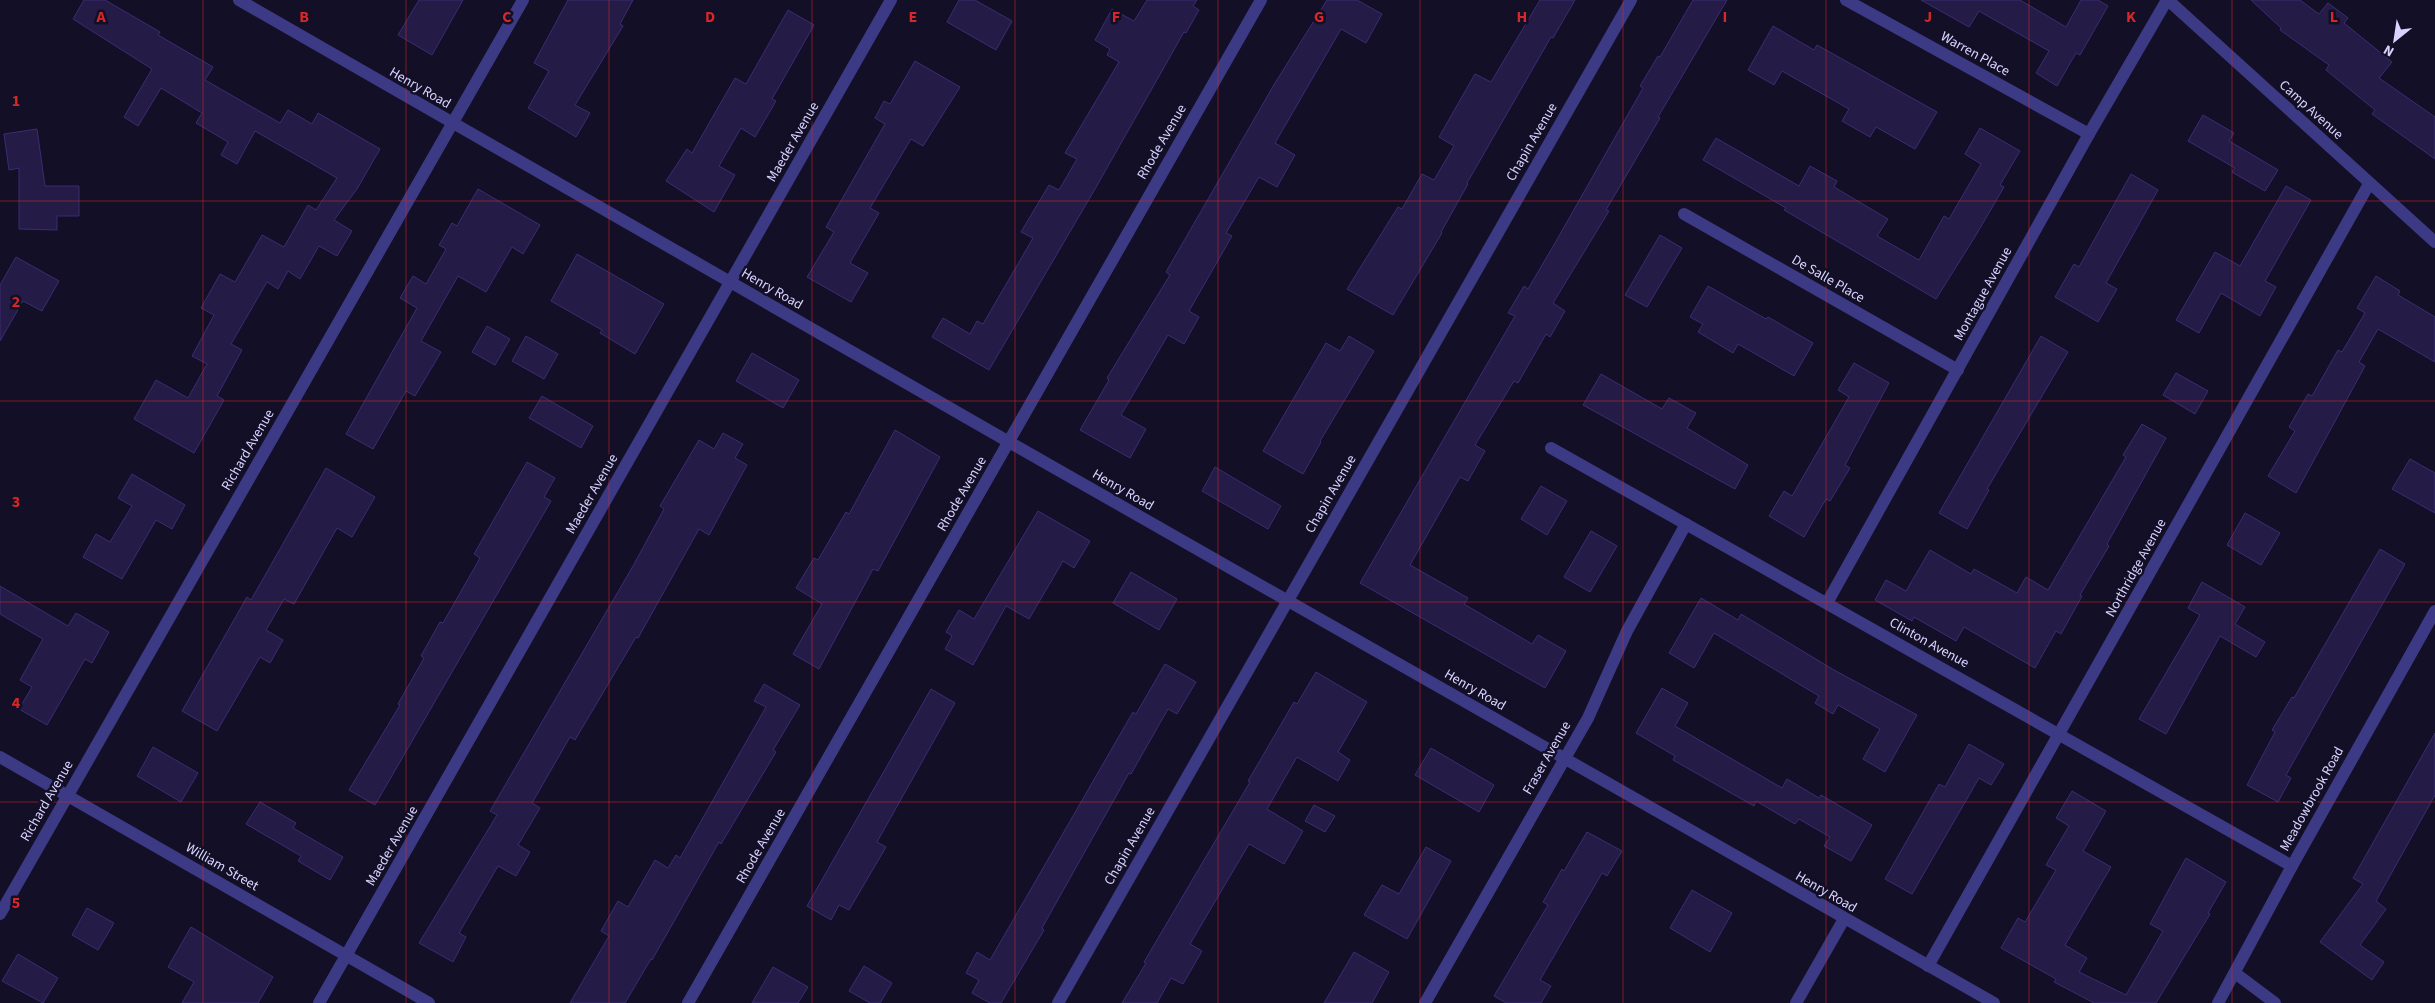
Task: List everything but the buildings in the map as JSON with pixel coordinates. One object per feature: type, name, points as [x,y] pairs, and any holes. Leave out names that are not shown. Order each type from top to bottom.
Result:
[{"type":"street","name":"Henry Road","points":[[239,0],[1008,442],[1994,1003]]},
{"type":"street","name":"Richard Avenue","points":[[0,914],[523,0]]},
{"type":"street","name":"Maeder Avenue","points":[[319,1003],[891,0]]},
{"type":"street","name":"Rhode Avenue","points":[[688,1003],[1261,0]]},
{"type":"street","name":"Chapin Avenue","points":[[1058,1003],[1632,0]]},
{"type":"street","name":"Warren Place","points":[[1846,0],[2089,134]]},
{"type":"street","name":"Montague Avenue","points":[[1827,603],[2089,134],[2168,0]]},
{"type":"street","name":"Camp Avenue","points":[[2168,0],[2435,242]]},
{"type":"street","name":"Northridge Avenue","points":[[1928,966],[2369,184]]},
{"type":"street","name":"De Salle Place","points":[[1684,214],[1958,370]]},
{"type":"street","name":"Clinton Avenue","points":[[1551,448],[2292,866]]},
{"type":"street","name":"Fraser Avenue","points":[[1425,1003],[1588,718],[1627,631],[1686,524]]},
{"type":"street","name":"Meadowbrook Road","points":[[2218,1003],[2292,866],[2435,611]]},
{"type":"street","name":"William Street","points":[[0,757],[429,1003]]},
{"type":"street","points":[[1796,1003],[1844,919]]},
{"type":"street","points":[[2235,973],[2275,1003]]}]
